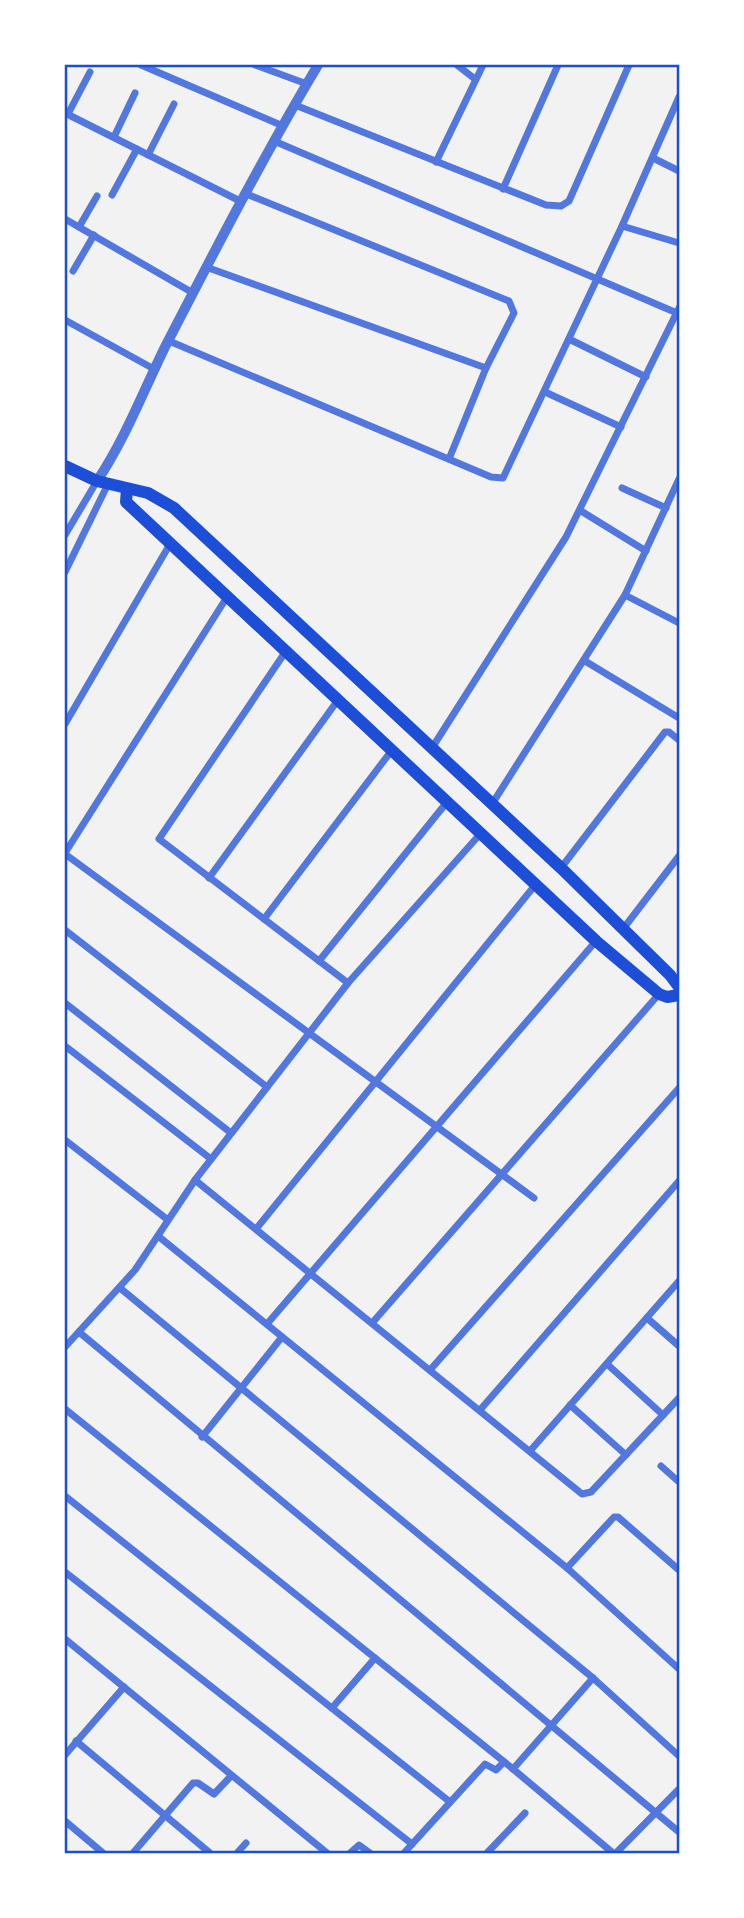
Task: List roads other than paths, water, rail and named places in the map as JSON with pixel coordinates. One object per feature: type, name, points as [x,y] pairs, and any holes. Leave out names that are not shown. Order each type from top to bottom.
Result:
[{"type":"main road","points":[[65,466],[103,483],[148,493],[174,508],[561,868],[679,987]]},
{"type":"main road","points":[[127,489],[126,502],[596,941],[659,994],[667,997],[679,995]]},
{"type":"street","points":[[141,65],[283,126]]},
{"type":"street","points":[[255,65],[307,84]]},
{"type":"street","points":[[65,572],[110,462],[154,369],[242,197],[318,65]]},
{"type":"street","points":[[457,65],[475,79]]},
{"type":"street","points":[[436,162],[482,65]]},
{"type":"street","points":[[503,189],[558,65]]},
{"type":"street","points":[[295,105],[503,189],[553,206],[561,206],[569,201],[629,65]]},
{"type":"street","points":[[90,72],[66,113],[148,155],[242,197],[509,301],[513,313],[486,368],[449,459]]},
{"type":"street","points":[[114,137],[135,93]]},
{"type":"street","points":[[169,341],[497,479],[503,478],[622,226],[679,97]]},
{"type":"street","points":[[148,155],[174,104]]},
{"type":"street","points":[[274,142],[678,310],[566,537],[432,748]]},
{"type":"street","points":[[112,195],[137,149]]},
{"type":"street","points":[[653,158],[679,171]]},
{"type":"street","points":[[79,227],[97,196]]},
{"type":"street","points":[[65,220],[193,293]]},
{"type":"street","points":[[622,226],[679,243]]},
{"type":"street","points":[[73,271],[94,235]]},
{"type":"street","points":[[206,267],[486,368]]},
{"type":"street","points":[[65,320],[154,369]]},
{"type":"street","points":[[569,339],[646,377]]},
{"type":"street","points":[[545,392],[621,427]]},
{"type":"street","points":[[492,804],[625,596],[679,479]]},
{"type":"street","points":[[65,535],[103,483]]},
{"type":"street","points":[[622,488],[666,508]]},
{"type":"street","points":[[581,510],[646,551]]},
{"type":"street","points":[[65,724],[170,544]]},
{"type":"street","points":[[625,596],[679,623]]},
{"type":"street","points":[[228,597],[65,854],[534,1198]]},
{"type":"street","points":[[286,651],[159,839],[348,983]]},
{"type":"street","points":[[585,661],[679,718]]},
{"type":"street","points":[[209,878],[338,700]]},
{"type":"street","points":[[561,868],[664,734],[669,732],[679,740]]},
{"type":"street","points":[[264,919],[392,750]]},
{"type":"street","points":[[319,961],[447,802]]},
{"type":"street","points":[[65,1347],[120,1288],[195,1180],[308,1032],[481,833]]},
{"type":"street","points":[[623,929],[679,856]]},
{"type":"street","points":[[256,1229],[536,884]]},
{"type":"street","points":[[65,930],[267,1087]]},
{"type":"street","points":[[267,1324],[596,941]]},
{"type":"street","points":[[373,1322],[659,994]]},
{"type":"street","points":[[65,1003],[231,1133]]},
{"type":"street","points":[[65,1046],[211,1159]]},
{"type":"street","points":[[430,1370],[679,1088]]},
{"type":"street","points":[[65,1140],[168,1220]]},
{"type":"street","points":[[195,1180],[582,1494],[587,1494],[679,1398]]},
{"type":"street","points":[[480,1410],[679,1181]]},
{"type":"street","points":[[158,1236],[568,1568],[679,1669]]},
{"type":"street","points":[[530,1451],[679,1281]]},
{"type":"street","points":[[120,1288],[593,1678],[679,1756]]},
{"type":"street","points":[[647,1318],[679,1346]]},
{"type":"street","points":[[79,1332],[679,1832]]},
{"type":"street","points":[[202,1437],[282,1337]]},
{"type":"street","points":[[607,1364],[663,1415]]},
{"type":"street","points":[[570,1405],[626,1455]]},
{"type":"street","points":[[65,1409],[615,1853],[679,1789]]},
{"type":"street","points":[[661,1466],[679,1482]]},
{"type":"street","points":[[65,1496],[450,1802]]},
{"type":"street","points":[[568,1568],[614,1517],[618,1517],[679,1570]]},
{"type":"street","points":[[65,1572],[412,1844]]},
{"type":"street","points":[[66,1643],[124,1687],[322,1852]]},
{"type":"street","points":[[332,1708],[375,1658]]},
{"type":"street","points":[[513,1769],[593,1678]]},
{"type":"street","points":[[65,1755],[124,1687]]},
{"type":"street","points":[[76,1741],[210,1853]]},
{"type":"street","points":[[404,1853],[485,1764],[496,1770],[504,1762]]},
{"type":"street","points":[[133,1853],[193,1783],[198,1783],[214,1794],[232,1776]]},
{"type":"street","points":[[499,1853],[490,1850],[524,1813]]},
{"type":"street","points":[[65,1821],[103,1853]]},
{"type":"street","points":[[237,1853],[246,1843]]},
{"type":"street","points":[[350,1853],[359,1845],[370,1853]]}]
